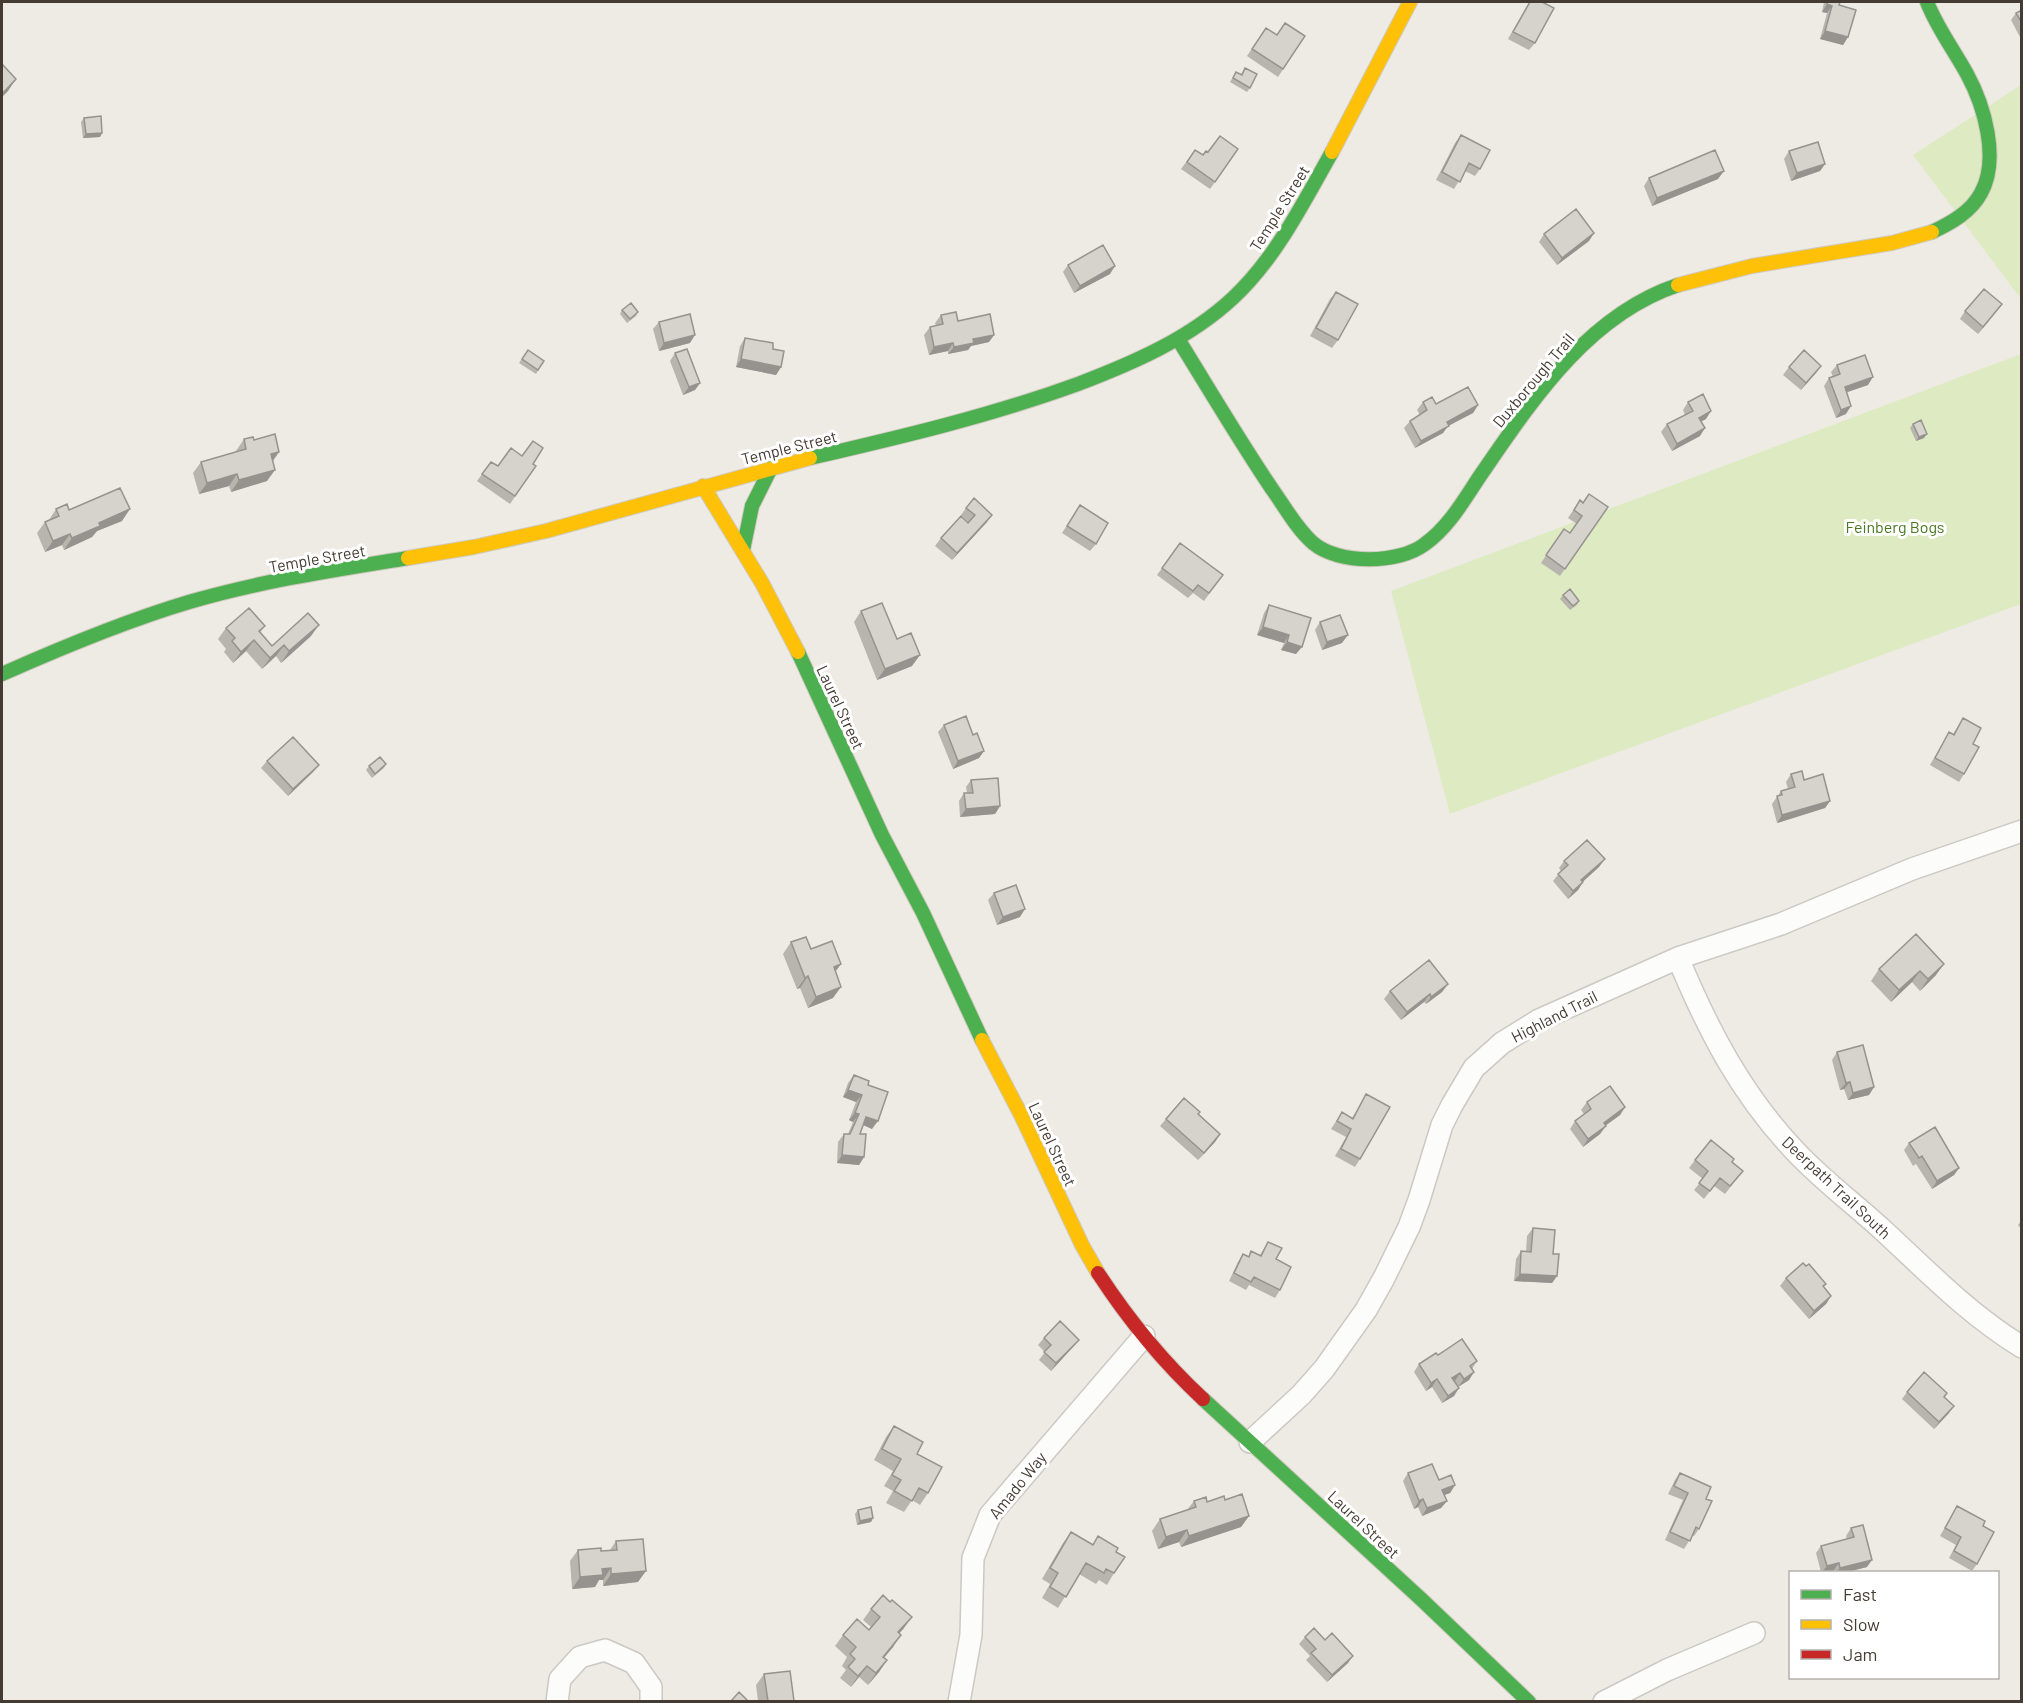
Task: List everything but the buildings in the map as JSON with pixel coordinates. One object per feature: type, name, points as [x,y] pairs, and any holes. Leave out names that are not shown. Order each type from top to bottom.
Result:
[{"type":"main road","name":"Temple Street","points":[[2,674],[112,627],[219,593],[511,539],[771,468],[949,425],[1022,404],[1137,360],[1178,339],[1233,298],[1252,278],[1304,206],[1379,66],[1410,2]]},
{"type":"main road","name":"Duxborough Trail","points":[[1178,339],[1267,481],[1307,537],[1321,549],[1338,555],[1358,558],[1393,556],[1422,546],[1443,529],[1510,431],[1567,361],[1606,325],[1643,299],[1677,286],[1755,266],[1902,242],[1935,230],[1969,208],[1981,193],[1987,176],[1989,136],[1976,95],[1959,60],[1940,31],[1928,2]]},
{"type":"main road","points":[[743,550],[752,506],[771,468]]},
{"type":"main road","name":"Laurel Street","points":[[703,486],[743,550],[787,629],[882,835],[922,913],[983,1043],[1022,1114],[1082,1245],[1108,1288],[1144,1336],[1192,1389],[1529,1701]]},
{"type":"street","name":"Highland Trail","points":[[1250,1442],[1324,1369],[1366,1310],[1409,1227],[1442,1125],[1474,1068],[1502,1043],[1539,1020],[1678,958],[1780,924],[1912,869],[2022,831]]},
{"type":"street","name":"Deerpath Trail South","points":[[1678,958],[1713,1037],[1731,1067],[1764,1115],[1794,1150],[1945,1290],[1978,1318],[2022,1347]]},
{"type":"street","name":"Amado Way","points":[[959,1701],[971,1635],[973,1558],[990,1515],[1144,1336]]},
{"type":"street","points":[[1604,1701],[1667,1670],[1754,1633]]},
{"type":"street","points":[[557,1701],[560,1678],[580,1658],[605,1650],[634,1663],[651,1687],[651,1701]]},
{"type":"green space","points":[[2021,85],[2021,299],[1913,155]]},
{"type":"green space","name":"Feinberg Bogs","points":[[2021,354],[2021,604],[1450,814],[1391,591]]},
{"type":"traffic: fast","points":[[1927,2],[1979,101],[1984,116],[1989,149],[1987,179],[1977,200],[1960,216],[1932,232]]},
{"type":"traffic: fast","points":[[810,458],[945,425],[1045,396],[1119,367],[1179,338],[1216,313],[1263,265],[1288,229],[1332,152]]},
{"type":"traffic: fast","points":[[1178,339],[1260,471],[1301,531],[1313,543],[1338,555],[1353,558],[1385,558],[1414,551],[1442,529],[1521,417],[1565,362],[1590,338],[1617,317],[1646,299],[1678,285]]},
{"type":"traffic: fast","points":[[743,550],[752,506],[771,468]]},
{"type":"traffic: fast","points":[[2,674],[94,635],[189,602],[270,582],[408,558]]},
{"type":"traffic: fast","points":[[798,652],[882,835],[923,913],[982,1040]]},
{"type":"traffic: fast","points":[[1203,1399],[1421,1599],[1529,1702]]},
{"type":"traffic: slow","points":[[1332,152],[1410,2]]},
{"type":"traffic: slow","points":[[1678,285],[1752,266],[1892,243],[1932,232]]},
{"type":"traffic: slow","points":[[408,558],[474,547],[546,531],[810,458]]},
{"type":"traffic: slow","points":[[703,486],[762,583],[798,652]]},
{"type":"traffic: slow","points":[[982,1040],[1021,1115],[1082,1245],[1098,1273]]},
{"type":"traffic: jam","points":[[1098,1273],[1121,1307],[1147,1339],[1203,1399]]}]
